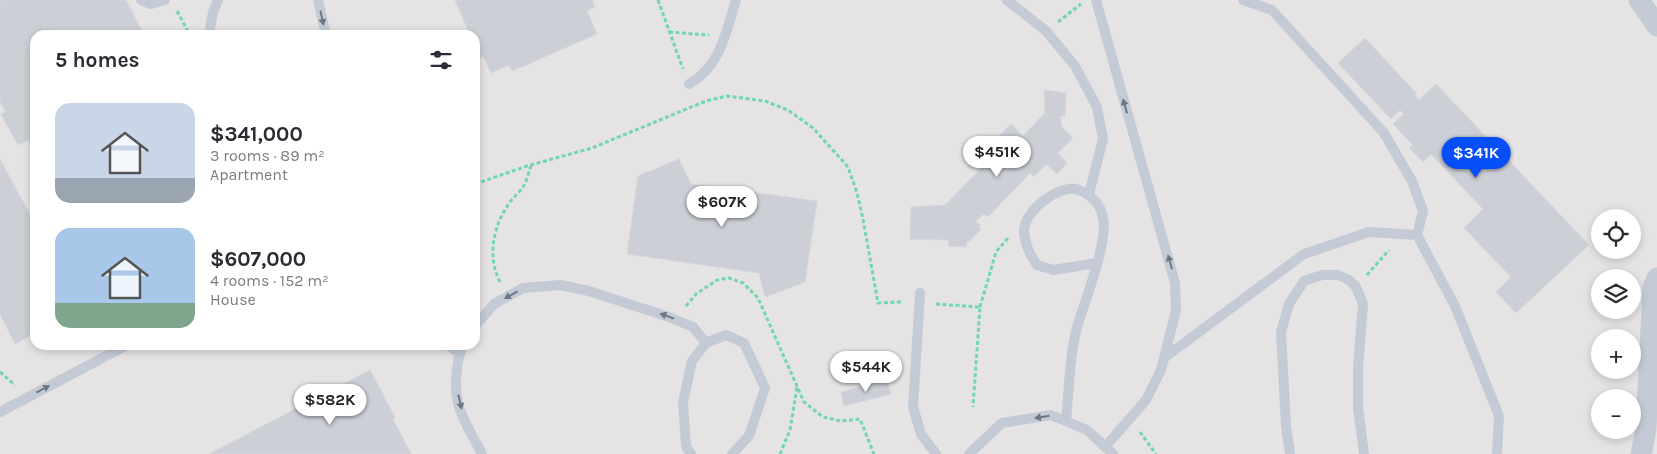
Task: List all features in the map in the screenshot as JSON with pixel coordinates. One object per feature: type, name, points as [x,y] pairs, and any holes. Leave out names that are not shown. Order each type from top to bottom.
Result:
[{"type":"street","points":[[1639,0],[1657,26]]},
{"type":"street","points":[[1641,454],[1646,430],[1653,287],[1657,278]]},
{"type":"lane","points":[[141,0],[151,4],[165,0]]},
{"type":"lane","points":[[210,30],[218,0]]},
{"type":"lane","points":[[318,0],[325,30]]},
{"type":"lane","points":[[689,84],[702,76],[717,58],[736,0]]},
{"type":"lane","points":[[1007,0],[1046,31],[1075,66],[1097,107],[1102,139],[1089,194]]},
{"type":"lane","points":[[1096,0],[1175,283],[1176,310],[1161,370],[1146,400],[1105,446]]},
{"type":"lane","points":[[1243,0],[1272,10],[1384,132],[1412,181],[1423,211],[1417,235],[1454,306],[1499,416],[1497,454]]},
{"type":"lane","points":[[1066,421],[1076,332],[1097,263],[1103,238],[1104,218],[1099,206],[1089,194],[1074,188],[1052,194],[1034,207],[1024,229],[1027,250],[1037,265],[1054,270],[1097,263]]},
{"type":"lane","points":[[1164,358],[1304,254],[1369,232],[1417,235]]},
{"type":"lane","points":[[1290,454],[1286,426],[1281,332],[1289,304],[1304,281],[1322,275],[1338,275],[1349,280],[1356,287],[1363,304],[1358,367],[1358,408],[1364,454]]},
{"type":"lane","points":[[480,320],[494,304],[523,288],[560,286],[589,291],[669,317],[693,327],[706,343]]},
{"type":"lane","points":[[920,298],[914,407],[922,434],[936,454]]},
{"type":"lane","points":[[691,454],[686,446],[683,402],[692,361],[706,343],[726,335],[744,343],[765,388],[749,436],[732,454]]},
{"type":"lane","points":[[0,412],[118,350]]},
{"type":"lane","points":[[461,350],[456,378],[458,404],[482,454]]},
{"type":"lane","points":[[969,454],[1002,423],[1050,415],[1087,430],[1113,454]]},
{"type":"path","points":[[658,0],[698,104]]},
{"type":"path","points":[[1046,31],[1086,0]]},
{"type":"path","points":[[176,9],[187,30]]},
{"type":"path","points":[[669,32],[724,37]]},
{"type":"path","points":[[480,182],[531,164],[592,148],[621,138],[646,125],[698,104],[727,96],[765,102],[788,110],[813,128],[848,167],[857,193],[878,303],[920,298],[980,307]]},
{"type":"path","points":[[502,287],[496,276],[493,254],[494,234],[500,217],[509,202],[524,186],[531,164]]},
{"type":"path","points":[[973,407],[974,366],[980,307],[996,252],[1007,238],[1024,229]]},
{"type":"path","points":[[1356,287],[1402,234]]},
{"type":"path","points":[[681,311],[696,294],[717,280],[729,278],[743,283],[758,298],[804,402],[823,417],[841,421],[860,419],[874,454]]},
{"type":"path","points":[[780,454],[790,430],[797,386]]},
{"type":"path","points":[[1124,425],[1137,427],[1156,454]]},
{"type":"shaded area","points":[[0,0],[1657,0],[1657,454],[0,454]]},
{"type":"building","points":[[0,0],[126,0],[141,30],[30,30],[30,144],[28,140],[18,145],[1,114],[6,112],[0,102]]},
{"type":"building","points":[[455,0],[592,0],[595,7],[587,11],[597,34],[512,71],[509,65],[491,73],[483,56],[480,58],[480,30],[468,30]]},
{"type":"building","points":[[1365,38],[1417,94],[1415,96],[1419,100],[1436,84],[1589,245],[1516,313],[1496,292],[1511,277],[1464,228],[1483,209],[1431,154],[1423,162],[1409,148],[1413,145],[1393,124],[1404,114],[1400,110],[1391,119],[1338,63]]},
{"type":"building","points":[[1044,90],[1066,93],[1065,116],[1060,116],[1062,127],[1073,138],[1058,153],[1067,163],[1057,174],[1046,164],[1034,177],[1030,173],[988,217],[984,214],[976,221],[981,229],[969,242],[968,240],[966,247],[948,246],[949,240],[910,239],[911,207],[945,205],[1002,147],[995,140],[1011,124],[1023,136],[1045,113]]},
{"type":"building","points":[[0,159],[30,215],[30,336],[15,344],[0,314]]},
{"type":"building","points":[[679,159],[691,184],[817,201],[805,282],[765,297],[759,273],[627,254],[638,176]]},
{"type":"building","points":[[370,370],[395,417],[393,419],[411,454],[209,454]]},
{"type":"building","points":[[887,380],[891,394],[844,406],[841,392]]}]
